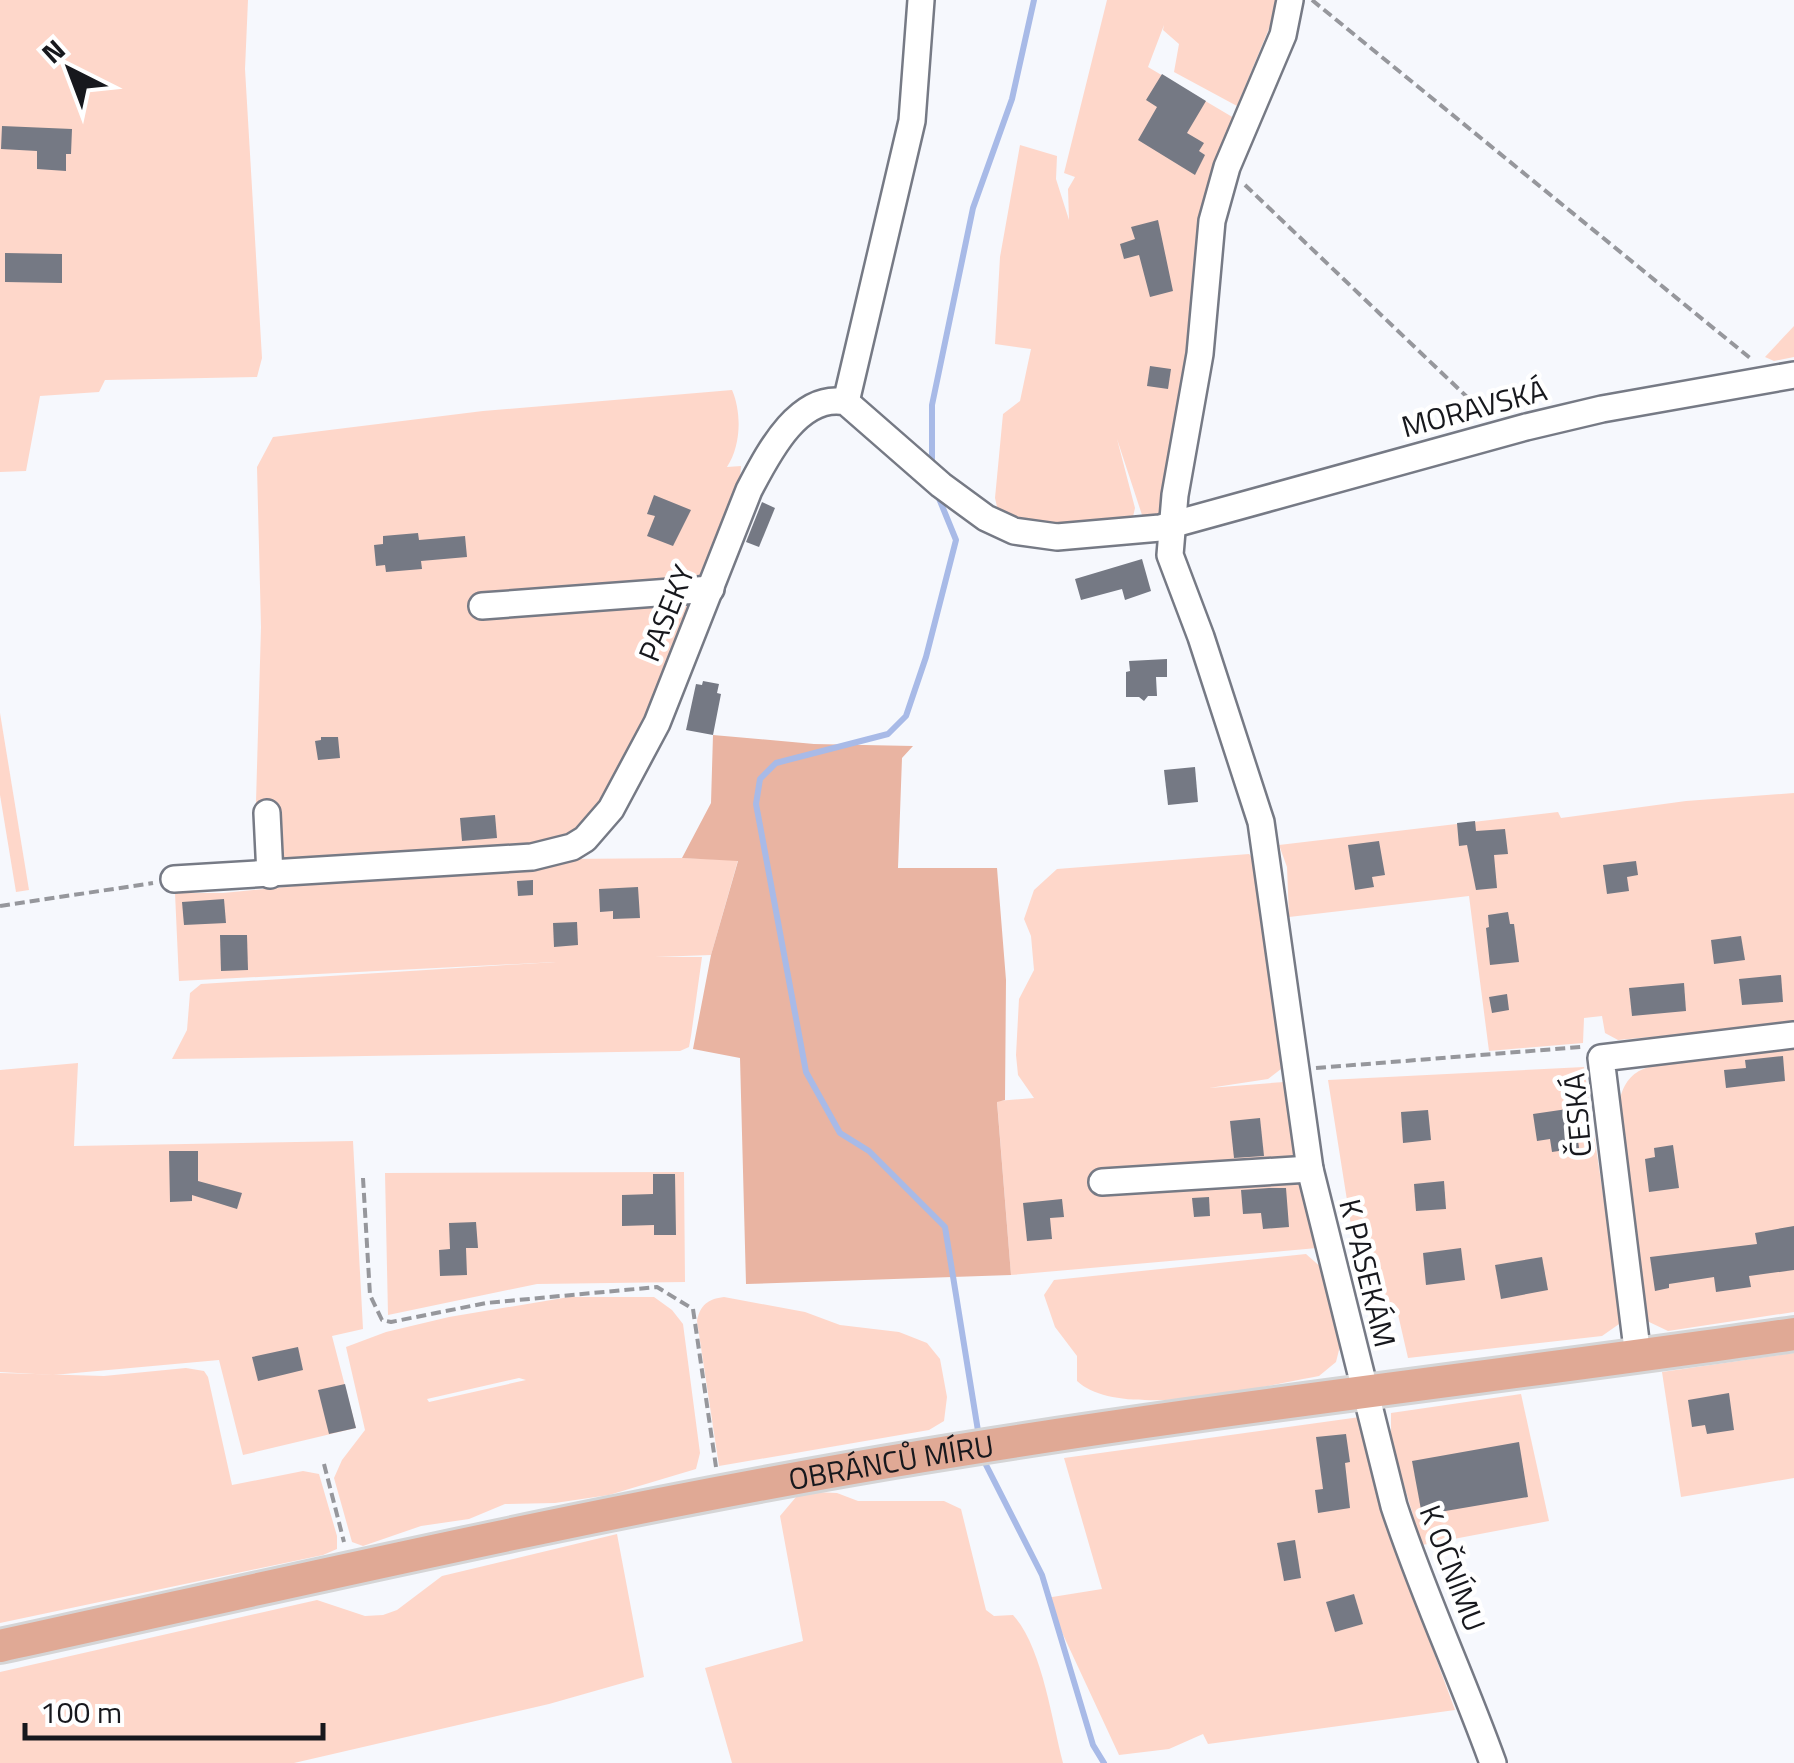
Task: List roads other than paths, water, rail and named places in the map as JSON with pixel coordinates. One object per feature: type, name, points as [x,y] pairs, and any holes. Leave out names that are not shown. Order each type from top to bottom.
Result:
[{"type":"main road","name":"OBRÁNCŮ MÍRU","points":[[0,1646],[720,1492],[1036,1439],[1794,1334]]},
{"type":"street","points":[[921,0],[912,121],[846,402],[932,478],[1001,526],[1032,535],[1057,536],[1143,530],[1174,522],[1200,354],[1208,248],[1227,168],[1283,35],[1290,0]]},
{"type":"street","name":"MORAVSKÁ","points":[[1174,522],[1602,409],[1794,375]]},
{"type":"street","name":"PASEKY","points":[[174,880],[532,858],[586,839],[612,809],[657,723],[750,490],[777,443],[813,408],[831,401],[846,402]]},
{"type":"street","name":"K PASEKÁM","points":[[1174,522],[1170,555],[1261,822],[1310,1169],[1364,1392]]},
{"type":"street","points":[[482,606],[712,589]]},
{"type":"street","points":[[267,813],[270,875]]},
{"type":"street","name":"ČESKÁ","points":[[1638,1356],[1601,1058],[1794,1035]]},
{"type":"street","name":"K PASEKÁM","points":[[1102,1182],[1310,1169]]},
{"type":"street","name":"K OČNÍMU","points":[[1364,1392],[1410,1554],[1494,1763]]},
{"type":"waterway","points":[[932,464],[932,405],[973,208],[1012,99],[1034,0]]},
{"type":"waterway","points":[[936,491],[956,540],[926,657],[906,716],[888,734],[776,763],[760,779],[756,804],[806,1072],[840,1133],[869,1151],[945,1227],[979,1437]]},
{"type":"waterway","points":[[983,1459],[1042,1575],[1093,1745],[1104,1763]]}]
